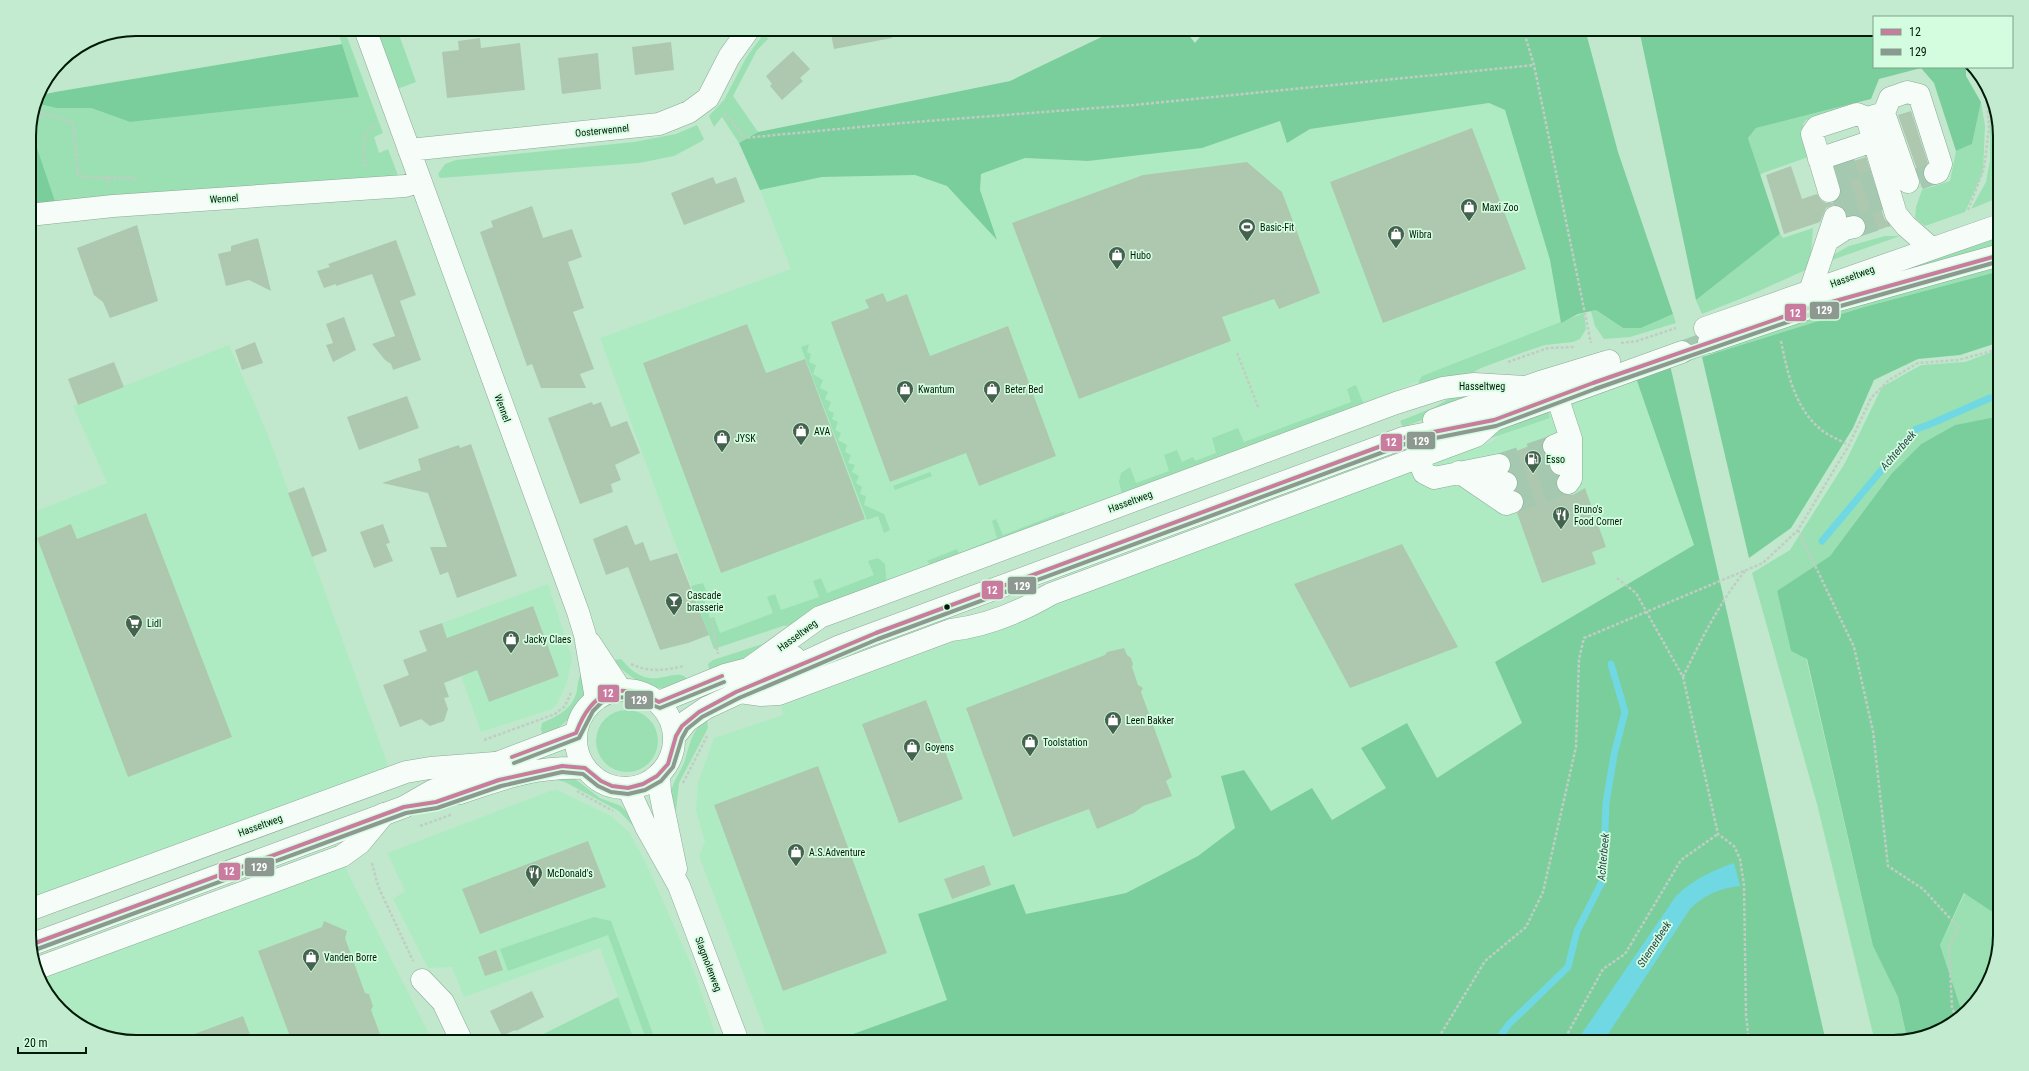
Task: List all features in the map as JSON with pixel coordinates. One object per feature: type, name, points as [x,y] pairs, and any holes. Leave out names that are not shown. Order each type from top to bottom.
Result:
[{"type":"main road","name":"Wennel","points":[[368,36],[409,150],[419,182],[586,635],[596,699]]},
{"type":"main road","name":"Oosterwennel","points":[[409,150],[659,124],[689,112],[708,98],[729,57],[744,36]]},
{"type":"main road","points":[[1875,115],[1857,114],[1817,127],[1812,134],[1828,175],[1883,185],[1920,178],[1938,172],[1942,164],[1919,95],[1907,92],[1890,98],[1875,115],[1883,185],[1906,226],[1931,248]]},
{"type":"main road","points":[[1875,115],[1920,178]]},
{"type":"main road","name":"Wennel","points":[[36,214],[113,206],[405,186],[419,182]]},
{"type":"main road","points":[[1810,291],[1828,240],[1845,229],[1844,222]]},
{"type":"main road","name":"Hasseltweg","points":[[1993,227],[1810,291],[1707,335],[1993,257]]},
{"type":"main road","name":"Hasseltweg","points":[[675,736],[687,721],[706,708],[840,646],[1403,438],[1494,420],[1557,396],[1681,344],[1525,387],[1430,422],[1403,438]]},
{"type":"main road","name":"Hasseltweg","points":[[751,667],[820,617],[1396,403],[1443,388],[1474,384],[1525,387]]},
{"type":"main road","points":[[1557,396],[1565,458]]},
{"type":"main road","name":"Hasseltweg","points":[[740,692],[762,695],[779,694],[951,630],[975,627],[1032,605],[1051,594],[1476,436],[1494,420]]},
{"type":"main road","points":[[1418,458],[1424,473],[1434,478],[1459,472],[1506,483],[1506,504],[1459,472]]},
{"type":"main road","name":"Wennel","points":[[586,635],[621,690]]},
{"type":"main road","name":"Hasseltweg","points":[[659,702],[697,686],[751,667],[840,646]]},
{"type":"main road","name":"Hasseltweg","points":[[621,690],[635,690],[648,695],[659,702],[670,718],[675,736],[674,750],[668,763],[659,774],[645,784],[628,788],[612,786],[597,779],[586,768],[576,745],[576,733],[580,720],[586,709],[596,699],[607,692],[621,690]]},
{"type":"main road","name":"Hasseltweg","points":[[404,807],[432,791],[496,763],[576,733]]},
{"type":"main road","name":"Hasseltweg","points":[[36,907],[406,772],[430,768],[496,763]]},
{"type":"main road","name":"Hasseltweg","points":[[36,943],[404,807],[436,802],[499,780],[532,771],[562,766],[586,768]]},
{"type":"main road","name":"Slagmolenweg","points":[[659,774],[660,792],[679,886]]},
{"type":"main road","name":"Slagmolenweg","points":[[628,788],[646,827],[679,886],[735,1035]]},
{"type":"main road","points":[[41,967],[342,856],[360,843],[384,814]]},
{"type":"main road","points":[[422,980],[443,1002],[459,1035]]},
{"type":"path","points":[[1525,36],[1534,65],[1592,346]]},
{"type":"path","points":[[721,111],[732,121],[744,138],[902,123],[1134,105],[1534,65]]},
{"type":"path","points":[[1968,210],[1984,169],[1989,127],[1987,102]]},
{"type":"path","points":[[40,106],[43,115]]},
{"type":"path","points":[[38,119],[43,115],[51,114],[73,124],[78,176],[108,178],[110,187]]},
{"type":"path","points":[[1780,336],[1790,381],[1802,410],[1824,432],[1849,445]]},
{"type":"path","points":[[1440,1035],[1484,960],[1526,927],[1543,892],[1576,747],[1579,659],[1584,638],[1763,563],[1798,530],[1849,445],[1871,398],[1889,380],[1918,364],[1958,360],[1993,350]]},
{"type":"path","points":[[1238,353],[1259,409]]},
{"type":"path","points":[[1798,530],[1854,647],[1873,731],[1888,866],[1923,889],[1958,927],[1949,948],[1952,1007],[1954,1014]]},
{"type":"path","points":[[1683,677],[1701,638],[1725,598],[1746,570]]},
{"type":"path","points":[[1617,578],[1636,593],[1683,677],[1718,834],[1734,846],[1740,859],[1743,878],[1746,1015],[1748,1035]]},
{"type":"path","points":[[711,618],[718,654]]},
{"type":"path","points":[[630,663],[642,669],[661,671],[688,665]]},
{"type":"path","points":[[534,722],[555,714],[565,706],[572,691]]},
{"type":"path","points":[[682,786],[708,734]]},
{"type":"path","points":[[571,789],[593,799],[619,815]]},
{"type":"path","points":[[415,828],[459,812]]},
{"type":"path","points":[[1567,1035],[1603,969],[1626,954],[1681,860],[1718,834]]},
{"type":"path","points":[[372,859],[372,868],[376,882],[422,980]]},
{"type":"shaded area","points":[[339,36],[347,36],[383,133],[374,137],[379,153],[388,149],[399,178],[56,204],[36,145],[36,129],[41,104],[56,108],[91,108],[130,122],[359,97]]},
{"type":"shaded area","points":[[377,36],[400,36],[416,82],[397,89]]},
{"type":"shaded area","points":[[762,36],[769,38],[757,50],[733,96],[758,132],[739,143],[722,117],[714,127],[709,116],[724,100],[746,58]]},
{"type":"shaded area","points":[[1103,36],[1190,36],[1195,43],[1200,36],[1587,36],[1618,152],[1673,314],[1641,328],[1623,328],[1596,310],[1578,314],[1561,323],[1550,260],[1505,110],[1489,103],[1310,129],[1287,143],[1280,121],[1202,148],[1088,161],[1025,158],[981,174],[980,190],[997,240],[947,186],[915,175],[822,177],[760,190],[739,143],[758,132],[1010,81]]},
{"type":"shaded area","points":[[1640,36],[1873,36],[1873,68],[1921,68],[1879,79],[1871,99],[1756,128],[1748,138],[1780,234],[1696,300]]},
{"type":"shaded area","points":[[342,44],[359,97],[130,122],[91,108],[56,108],[41,104],[45,94]]},
{"type":"shaded area","points":[[1921,68],[1966,68],[1966,76],[1981,102],[1972,144],[1956,151],[1934,83]]},
{"type":"shaded area","points":[[1981,102],[1985,126],[1983,172],[1965,212],[1925,226],[1915,218],[1916,207],[1922,190],[1950,181],[1956,151],[1972,144]]},
{"type":"shaded area","points":[[1489,103],[1505,110],[1550,260],[1561,323],[1380,397],[714,649],[600,338],[791,269],[760,190],[822,177],[915,175],[947,186],[996,239],[980,190],[981,174],[1025,158],[1088,161],[1202,148],[1280,121],[1288,142],[1310,129]]},
{"type":"shaded area","points":[[1853,104],[1853,107],[1806,120],[1803,124],[1811,156],[1760,175],[1748,138],[1756,128]]},
{"type":"shaded area","points":[[1990,113],[1993,129],[1993,200],[1971,209],[1986,182],[1990,160]]},
{"type":"shaded area","points":[[697,125],[704,139],[702,141],[674,156],[639,163],[440,178],[438,174],[445,164],[456,160],[634,142],[676,134]]},
{"type":"shaded area","points":[[36,145],[56,204],[36,205]]},
{"type":"shaded area","points":[[1813,228],[1810,268],[1750,295],[1702,314],[1696,300],[1780,234],[1783,238]]},
{"type":"shaded area","points":[[1885,236],[1900,236],[1832,260],[1833,255],[1849,246]]},
{"type":"shaded area","points":[[1993,237],[1993,252],[1878,282],[1877,275]]},
{"type":"shaded area","points":[[1993,267],[1993,273],[1864,307],[1715,353],[1714,346]]},
{"type":"shaded area","points":[[1993,273],[1993,344],[1960,355],[1918,359],[1874,380],[1853,428],[1791,528],[1749,558],[1702,357],[1864,307]]},
{"type":"shaded area","points":[[1596,310],[1623,328],[1641,328],[1673,314],[1676,323],[1630,337],[1604,339],[1595,326],[1591,311]]},
{"type":"shaded area","points":[[1584,313],[1586,329],[1580,339],[1573,342],[1545,345],[1527,351],[1481,368],[1459,380],[1426,386],[1418,382],[1422,376]]},
{"type":"shaded area","points":[[809,344],[807,352],[811,354],[809,362],[816,365],[813,374],[823,380],[820,388],[828,392],[825,399],[831,402],[828,410],[834,413],[832,419],[838,422],[835,430],[841,433],[838,440],[847,445],[845,452],[851,455],[848,463],[855,465],[852,472],[859,476],[856,483],[862,487],[860,494],[866,496],[864,505],[884,514],[890,530],[884,533],[878,516],[867,520],[801,347]]},
{"type":"shaded area","points":[[229,345],[268,435],[389,768],[36,899],[36,511],[107,483],[73,406]]},
{"type":"shaded area","points":[[1993,352],[1993,417],[1955,425],[1921,444],[1892,473],[1830,556],[1777,591],[1791,651],[1806,658],[1873,946],[1898,997],[1906,1034],[1873,1035],[1817,804],[1752,573],[1790,550],[1845,463],[1882,387],[1921,365],[1965,362]]},
{"type":"shaded area","points":[[1670,365],[1824,1035],[850,1035],[947,1000],[918,914],[1014,884],[1026,914],[1126,893],[1198,856],[1235,828],[1221,776],[1244,770],[1271,811],[1312,788],[1332,820],[1386,788],[1361,748],[1407,723],[1437,778],[1522,723],[1495,662],[1694,545],[1636,378]]},
{"type":"shaded area","points":[[1636,378],[1694,545],[1495,662],[1522,723],[1437,778],[1386,788],[1331,820],[1271,811],[1244,770],[1221,776],[1236,828],[1198,856],[1126,893],[1026,914],[1014,885],[919,914],[947,1000],[850,1035],[766,1035],[699,856],[705,842],[696,811],[698,782],[714,738],[783,715],[781,706],[1491,442],[1519,420]]},
{"type":"shaded area","points":[[1356,385],[1366,410],[1123,498],[1119,482],[1121,473],[1130,467],[1136,483],[1169,471],[1164,455],[1177,450],[1182,462],[1193,457],[1195,461],[1216,453],[1212,438],[1238,428],[1244,442],[1351,402],[1347,389]]},
{"type":"shaded area","points":[[1461,391],[1494,394],[1403,427],[1400,421],[1435,407]]},
{"type":"shaded area","points":[[1548,411],[1550,418],[1488,439],[1517,417]]},
{"type":"shaded area","points":[[1993,417],[1993,912],[1964,893],[1940,945],[1961,1008],[1943,1022],[1919,1032],[1906,1034],[1898,997],[1873,946],[1807,659],[1791,651],[1777,591],[1830,556],[1892,473],[1921,444],[1955,425]]},
{"type":"shaded area","points":[[930,472],[932,476],[895,490],[893,486]]},
{"type":"shaded area","points":[[1065,511],[1061,522],[935,569],[927,561],[957,549],[959,553],[997,538],[992,521],[996,519],[1003,535]]},
{"type":"shaded area","points":[[878,558],[885,564],[887,587],[802,624],[783,626],[714,649],[691,586],[703,583],[709,598],[704,599],[710,618],[714,617],[720,633],[773,613],[767,597],[775,594],[781,610],[819,597],[813,581],[821,578],[827,593],[874,575],[868,561]]},
{"type":"shaded area","points":[[548,584],[572,658],[567,682],[558,702],[552,709],[481,732],[442,623]]},
{"type":"shaded area","points":[[781,638],[747,660],[710,672],[708,664],[713,660]]},
{"type":"shaded area","points":[[621,659],[634,671],[645,677],[654,678],[681,675],[689,681],[667,688],[650,686],[629,675],[614,660]]},
{"type":"shaded area","points":[[582,672],[586,683],[583,700],[565,723],[543,736],[541,729],[542,723],[554,718],[564,711],[572,702],[575,697]]},
{"type":"shaded area","points":[[621,710],[633,710],[649,719],[656,729],[658,741],[656,753],[649,763],[633,772],[621,772],[610,767],[601,758],[596,747],[596,735],[601,724],[610,715]]},
{"type":"shaded area","points":[[707,719],[708,728],[679,783],[676,810],[672,813],[670,797],[673,784],[684,764],[695,732]]},
{"type":"shaded area","points":[[551,779],[575,779],[600,798],[621,806],[631,816],[637,825],[632,825],[619,811],[565,782]]},
{"type":"shaded area","points":[[557,790],[611,816],[629,832],[647,865],[694,971],[716,1035],[632,1035],[600,948],[464,997],[452,967],[428,968],[393,899],[405,891],[387,853],[550,791]]},
{"type":"shaded area","points":[[345,867],[429,1035],[129,1035],[104,1030],[80,1018],[61,1001],[53,991],[45,977]]},
{"type":"shaded area","points":[[1965,893],[1993,912],[1992,948],[1988,967],[1976,991],[1961,1008],[1940,945]]},
{"type":"shaded area","points":[[594,917],[611,921],[653,1035],[644,1035],[608,935],[508,971],[500,949]]},
{"type":"shaded area","points":[[618,997],[632,1035],[541,1035]]},
{"type":"water","name":"Stiemerbeek","points":[[1734,863],[1740,886],[1719,890],[1707,896],[1690,909],[1608,1035],[1581,1035],[1676,896],[1703,876]]},
{"type":"building","points":[[831,36],[892,36],[892,38],[834,49]]},
{"type":"building","points":[[480,38],[481,48],[520,43],[525,90],[447,98],[442,52],[459,50],[458,41]]},
{"type":"building","points":[[671,42],[674,70],[635,75],[632,47]]},
{"type":"building","points":[[793,51],[810,69],[800,78],[803,81],[782,100],[770,86],[772,84],[766,76]]},
{"type":"building","points":[[598,53],[601,89],[562,94],[558,58]]},
{"type":"building","points":[[1911,111],[1928,163],[1923,170],[1923,177],[1926,182],[1931,184],[1921,187],[1920,178],[1898,115]]},
{"type":"building","points":[[1472,128],[1526,269],[1383,323],[1330,182]]},
{"type":"building","points":[[1866,157],[1884,218],[1890,226],[1863,235],[1866,225],[1863,218],[1857,215],[1850,215],[1839,205],[1833,205],[1826,208],[1820,222],[1784,234],[1766,175],[1791,166],[1802,199],[1817,194],[1821,200],[1826,203],[1832,203],[1838,199],[1841,194],[1835,167]]},
{"type":"building","name":"Hubo","points":[[1247,162],[1282,192],[1320,293],[1279,309],[1274,299],[1222,317],[1231,341],[1079,399],[1012,223],[1143,175]]},
{"type":"building","points":[[713,177],[716,184],[736,177],[745,202],[684,225],[671,193]]},
{"type":"building","points":[[532,206],[543,238],[572,229],[582,257],[568,262],[584,308],[573,312],[594,369],[580,374],[586,388],[541,388],[532,364],[527,366],[480,232],[493,227],[491,221]]},
{"type":"building","points":[[137,225],[158,301],[110,318],[103,302],[94,295],[77,248]]},
{"type":"building","points":[[258,238],[271,291],[249,280],[226,286],[218,254],[231,251],[231,246]]},
{"type":"building","points":[[396,240],[416,295],[400,301],[421,360],[393,370],[391,364],[385,360],[372,344],[395,336],[372,274],[336,286],[336,284],[324,288],[317,271],[330,267],[328,264]]},
{"type":"building","points":[[883,293],[887,302],[907,294],[930,356],[1008,326],[1056,456],[979,486],[966,453],[890,482],[831,322],[869,308],[865,300]]},
{"type":"building","points":[[344,317],[356,350],[333,362],[326,345],[333,343],[326,324]]},
{"type":"building","points":[[747,324],[766,373],[805,359],[865,519],[721,573],[643,363]]},
{"type":"building","points":[[255,342],[263,363],[242,370],[235,350]]},
{"type":"building","points":[[114,362],[124,387],[78,405],[68,379]]},
{"type":"building","points":[[407,396],[419,428],[359,450],[347,417]]},
{"type":"building","points":[[592,402],[593,405],[601,402],[611,427],[627,421],[640,453],[615,465],[621,480],[611,484],[613,492],[580,504],[548,418]]},
{"type":"building","name":"Bruno's Food Corner","points":[[1543,441],[1542,450],[1546,456],[1551,458],[1549,467],[1552,473],[1558,476],[1556,488],[1560,493],[1573,495],[1585,488],[1606,547],[1592,552],[1596,564],[1542,583],[1517,513],[1524,505],[1524,498],[1521,493],[1516,490],[1518,480],[1515,474],[1510,471],[1511,462],[1505,455]]},
{"type":"building","points":[[471,444],[517,576],[457,598],[448,572],[440,575],[430,547],[447,547],[428,493],[382,483],[421,470],[418,459],[459,445],[460,448]]},
{"type":"building","points":[[304,487],[327,551],[312,557],[288,493]]},
{"type":"building","name":"Lidl","points":[[146,513],[232,737],[128,777],[37,538],[71,524],[77,539]]},
{"type":"building","points":[[383,524],[390,543],[386,544],[393,561],[374,568],[360,532]]},
{"type":"building","points":[[627,525],[635,545],[643,542],[650,561],[677,553],[709,635],[688,643],[660,650],[628,567],[606,575],[593,539]]},
{"type":"building","points":[[1402,544],[1458,647],[1350,688],[1294,584]]},
{"type":"building","points":[[533,606],[559,676],[489,702],[477,670],[444,683],[449,697],[444,698],[448,709],[444,721],[430,726],[421,719],[400,727],[383,685],[409,675],[403,660],[427,651],[419,631],[442,623],[447,638]]},
{"type":"building","points":[[1124,648],[1127,655],[1131,658],[1133,664],[1132,667],[1138,685],[1143,688],[1141,692],[1172,777],[1166,781],[1172,796],[1143,806],[1134,813],[1097,829],[1089,809],[1013,837],[966,708],[1105,655],[1107,652]]},
{"type":"building","name":"Goyens","points":[[926,700],[963,799],[899,823],[862,724]]},
{"type":"building","name":"A.S.Adventure","points":[[818,766],[887,953],[783,991],[714,805]]},
{"type":"building","name":"McDonald's","points":[[588,841],[606,887],[480,934],[462,889]]},
{"type":"building","points":[[984,865],[991,885],[952,899],[944,879]]},
{"type":"building","name":"Vanden Borre","points":[[324,921],[347,931],[345,938],[365,993],[369,994],[373,1006],[371,1010],[380,1035],[289,1035],[258,951],[322,927]]},
{"type":"building","points":[[496,950],[503,970],[485,976],[478,957]]},
{"type":"building","points":[[532,991],[544,1017],[516,1031],[515,1030],[502,1035],[490,1011]]},
{"type":"building","points":[[243,1016],[250,1035],[192,1035]]},
{"type":"waterway","name":"Achterbeek","points":[[1822,541],[1916,429],[1993,398]]},
{"type":"waterway","name":"Achterbeek","points":[[1501,1035],[1509,1024],[1568,967],[1577,931],[1603,880],[1606,803],[1614,755],[1625,712],[1611,664]]},
{"type":"tunnel","points":[[1836,174],[1868,163]]},
{"type":"tunnel","points":[[1919,179],[1935,173]]},
{"type":"tunnel","points":[[1831,195],[1874,181]]},
{"type":"tunnel","points":[[1837,213],[1881,199]]},
{"type":"tunnel","points":[[1854,227],[1887,216]]},
{"type":"tunnel","points":[[1682,352],[1709,342]]},
{"type":"tunnel","points":[[1499,465],[1554,446]]},
{"type":"tunnel","points":[[1506,483],[1561,464]]},
{"type":"tunnel","points":[[1512,502],[1568,483]]},
{"type":"transit line","name":"12","points":[[36,943],[404,807],[436,802],[499,780],[562,766],[585,768],[601,781],[612,786],[628,788],[643,784],[657,776],[668,764],[676,736],[682,726],[699,712],[736,692],[876,633],[1403,438],[1494,420],[1593,383],[1803,310],[1993,257]]},
{"type":"transit line","name":"129","points":[[37,949],[406,813],[437,808],[501,786],[562,772],[583,774],[598,786],[611,792],[628,794],[645,790],[661,781],[673,767],[682,738],[687,729],[702,717],[739,698],[878,639],[1405,444],[1496,426],[1595,389],[1805,316],[1993,263]]},
{"type":"transit line","name":"12","points":[[512,757],[576,733],[590,707],[599,698],[608,693],[619,691],[631,692],[645,695],[659,702],[722,676]]},
{"type":"transit line","name":"129","points":[[514,763],[579,738],[593,711],[601,703],[610,698],[631,697],[660,708],[724,682]]},
{"type":"place","name":"Maxi Zoo","points":[[1469,222]]},
{"type":"place","name":"Basic-Fit","points":[[1247,242]]},
{"type":"place","name":"Wibra","points":[[1396,249]]},
{"type":"place","name":"Hubo","points":[[1117,270]]},
{"type":"place","name":"Kwantum","points":[[905,404]]},
{"type":"place","name":"Beter Bed","points":[[992,404]]},
{"type":"place","name":"AVA","points":[[801,446]]},
{"type":"place","name":"JYSK","points":[[722,453]]},
{"type":"place","name":"Esso","points":[[1533,474]]},
{"type":"place","name":"Bruno's Food Corner","points":[[1561,530]]},
{"type":"place","name":"Cascade brasserie","points":[[674,616]]},
{"type":"place","name":"Lidl","points":[[134,638]]},
{"type":"place","name":"Jacky Claes","points":[[511,654]]},
{"type":"place","name":"Leen Bakker","points":[[1113,735]]},
{"type":"place","name":"Toolstation","points":[[1030,757]]},
{"type":"place","name":"Goyens","points":[[912,762]]},
{"type":"place","name":"A.S.Adventure","points":[[796,867]]},
{"type":"place","name":"McDonald's","points":[[534,888]]},
{"type":"place","name":"Vanden Borre","points":[[311,972]]}]
